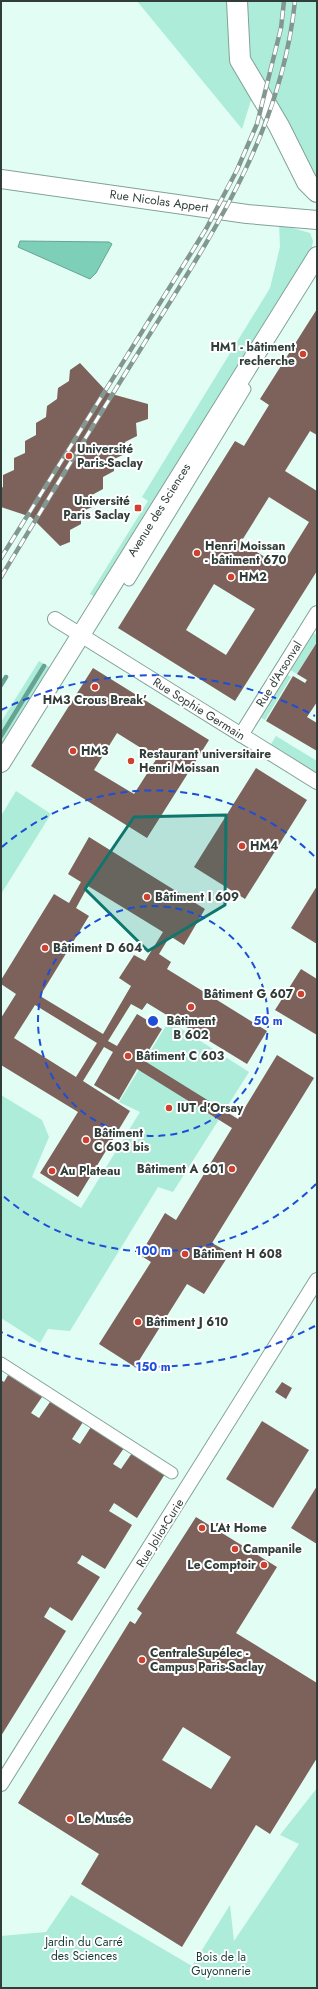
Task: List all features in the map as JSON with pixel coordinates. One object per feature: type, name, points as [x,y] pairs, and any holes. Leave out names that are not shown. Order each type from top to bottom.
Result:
[{"type":"main road","points":[[237,1],[240,60],[280,126],[307,182],[317,192]]},
{"type":"street","name":"Rue Nicolas Appert","points":[[1,180],[247,214],[317,220]]},
{"type":"street","name":"Avenue des Sciences","points":[[1,763],[317,256]]},
{"type":"street","points":[[129,580],[245,389]]},
{"type":"street","name":"Rue d'Arsonval","points":[[241,735],[317,613]]},
{"type":"street","name":"Rue Sophie Germain","points":[[55,619],[317,782]]},
{"type":"street","name":"Rue Joliot-Curie","points":[[1,1784],[317,1280]]},
{"type":"street","points":[[1,1363],[172,1473]]},
{"type":"highlighted area","points":[[226,815],[225,905],[148,951],[85,889],[134,817]]},
{"type":"green space","points":[[137,1],[232,1],[252,97],[242,129]]},
{"type":"green space","points":[[239,1],[317,1],[317,187],[242,59]]},
{"type":"green space","points":[[279,224],[310,233],[313,241],[311,251],[95,597],[90,594],[148,501],[142,497],[270,288],[280,247]]},
{"type":"green space","points":[[304,628],[317,635],[317,641],[297,674],[282,665]]},
{"type":"green space","points":[[39,661],[51,668],[3,744],[1,743],[1,722]]},
{"type":"green space","points":[[279,669],[291,677],[265,720],[253,713]]},
{"type":"green space","points":[[276,736],[317,761],[317,773],[271,744]]},
{"type":"green space","points":[[16,791],[51,814],[1,894],[1,816]]},
{"type":"green space","points":[[169,1021],[249,1072],[173,1192],[158,1187],[70,1331],[48,1329],[40,1343],[1,1318],[1,1095],[42,1120],[49,1137],[32,1177],[81,1208],[140,1112],[119,1102]]},
{"type":"green space","points":[[317,1788],[317,1988],[1,1988],[1,1936],[46,1932],[71,1895],[192,1966],[230,1905],[234,1941],[299,1844],[280,1835]]},
{"type":"shaded area","points":[[20,241],[109,242],[112,244],[96,273],[90,279],[18,247]]},
{"type":"building","name":"HM2","points":[[317,309],[317,435],[310,431],[285,471],[317,491],[317,571],[235,701],[118,628],[235,441],[244,446],[269,405],[260,399]],"holes":[[[269,497],[309,522],[281,567],[241,542]],[[214,584],[255,609],[226,655],[186,630]]]},
{"type":"building","name":"Université Paris-Saclay","points":[[80,363],[108,393],[148,404],[148,419],[136,423],[137,436],[125,442],[125,454],[114,459],[114,471],[103,477],[103,489],[92,495],[92,507],[81,512],[81,524],[70,530],[70,542],[60,546],[31,517],[1,507],[1,488],[3,487],[3,475],[14,470],[14,458],[25,453],[25,441],[36,435],[36,423],[46,417],[47,406],[57,399],[58,388],[69,381],[70,370]]},
{"type":"building","points":[[317,642],[317,702],[307,717],[317,723],[317,751],[266,721],[293,676],[305,683],[307,680],[297,674]]},
{"type":"building","name":"HM3","points":[[93,668],[209,740],[147,838],[31,766]],"holes":[[[117,733],[157,758],[134,794],[94,770]]]},
{"type":"building","name":"HM4","points":[[256,768],[307,800],[245,899],[194,867]]},
{"type":"building","points":[[89,837],[205,909],[184,945],[170,936],[159,954],[171,962],[167,969],[267,1031],[247,1064],[147,1003],[142,1010],[131,1004],[108,1041],[117,1046],[137,1014],[162,1029],[143,1060],[238,1119],[277,1055],[314,1078],[212,1243],[230,1253],[204,1294],[187,1284],[135,1367],[99,1344],[151,1262],[140,1255],[165,1213],[176,1220],[232,1128],[137,1069],[119,1100],[94,1085],[113,1052],[104,1047],[83,1081],[130,1111],[78,1197],[40,1173],[78,1112],[1,1065],[1,1018],[16,994],[1,984],[1,980],[54,894],[69,903],[81,882],[68,874]],"holes":[[[88,886],[163,932],[145,961],[134,955],[119,978],[131,986],[103,1034],[40,996],[89,916],[76,908]],[[35,1005],[97,1043],[76,1077],[14,1038]]]},
{"type":"building","points":[[317,886],[317,944],[291,928]]},
{"type":"building","name":"Bâtiment G 607","points":[[301,969],[317,979],[317,1035],[275,1010]]},
{"type":"building","points":[[8,1375],[42,1397],[31,1413],[39,1418],[50,1402],[83,1422],[72,1439],[80,1444],[91,1427],[124,1448],[113,1464],[121,1469],[132,1453],[165,1474],[137,1518],[114,1503],[109,1511],[132,1525],[105,1569],[82,1555],[77,1563],[100,1577],[72,1621],[50,1607],[44,1617],[66,1631],[1,1736],[1,1380],[4,1382]]},
{"type":"building","points":[[282,1382],[292,1388],[286,1399],[275,1392]]},
{"type":"building","points":[[262,1421],[309,1450],[273,1508],[226,1479]]},
{"type":"building","points":[[317,1486],[317,1544],[291,1528]]},
{"type":"building","points":[[196,1517],[277,1567],[236,1633],[317,1683],[317,1758],[270,1834],[256,1825],[182,1947],[81,1884],[99,1854],[18,1803],[130,1621],[135,1624],[142,1613],[137,1609]],"holes":[[[183,1727],[231,1757],[211,1789],[162,1760]]]},
{"type":"waterway","points":[[1,736],[44,666]]},
{"type":"waterway","points":[[1,685],[6,677]]},
{"type":"railway","points":[[1,558],[206,229],[237,170],[257,124],[281,28],[284,1]]},
{"type":"railway","points":[[1,577],[191,268],[216,226],[238,184],[258,141],[275,97],[287,50],[295,1]]},
{"type":"place","name":"HM1 - bâtiment recherche","points":[[303,354]]},
{"type":"place","name":"Université Paris-Saclay","points":[[69,456]]},
{"type":"place","name":"Université Paris Saclay","points":[[138,508]]},
{"type":"place","name":"Henri Moissan - bâtiment 670","points":[[197,553]]},
{"type":"place","name":"HM2","points":[[231,577]]},
{"type":"place","name":"HM3 Crous Break’","points":[[95,687]]},
{"type":"place","name":"HM3","points":[[73,751]]},
{"type":"place","name":"Restaurant universitaire Henri Moissan","points":[[131,761]]},
{"type":"place","name":"HM4","points":[[242,846]]},
{"type":"place","name":"Bâtiment I 609","points":[[147,897]]},
{"type":"place","name":"Bâtiment D 604","points":[[45,948]]},
{"type":"place","name":"Bâtiment G 607","points":[[301,994]]},
{"type":"place","name":"Bâtiment B 602","points":[[191,1007]]},
{"type":"place","name":"Bâtiment C 603","points":[[128,1056]]},
{"type":"place","name":"IUT d'Orsay","points":[[169,1108]]},
{"type":"place","name":"Bâtiment C 603 bis","points":[[86,1140]]},
{"type":"place","name":"Bâtiment A 601","points":[[232,1169]]},
{"type":"place","name":"Au Plateau","points":[[52,1171]]},
{"type":"place","name":"Bâtiment H 608","points":[[185,1254]]},
{"type":"place","name":"Bâtiment J 610","points":[[138,1322]]},
{"type":"place","name":"L’At Home","points":[[202,1528]]},
{"type":"place","name":"Campanile","points":[[235,1549]]},
{"type":"place","name":"Le Comptoir","points":[[264,1565]]},
{"type":"place","name":"CentraleSupélec - Campus Paris-Saclay","points":[[142,1660]]},
{"type":"place","name":"Le Musée","points":[[70,1819]]},
{"type":"park label","name":"Jardin du Carré des Sciences","points":[[84,1949]]},
{"type":"park label","name":"Bois de la Guyonnerie","points":[[221,1964]]}]
